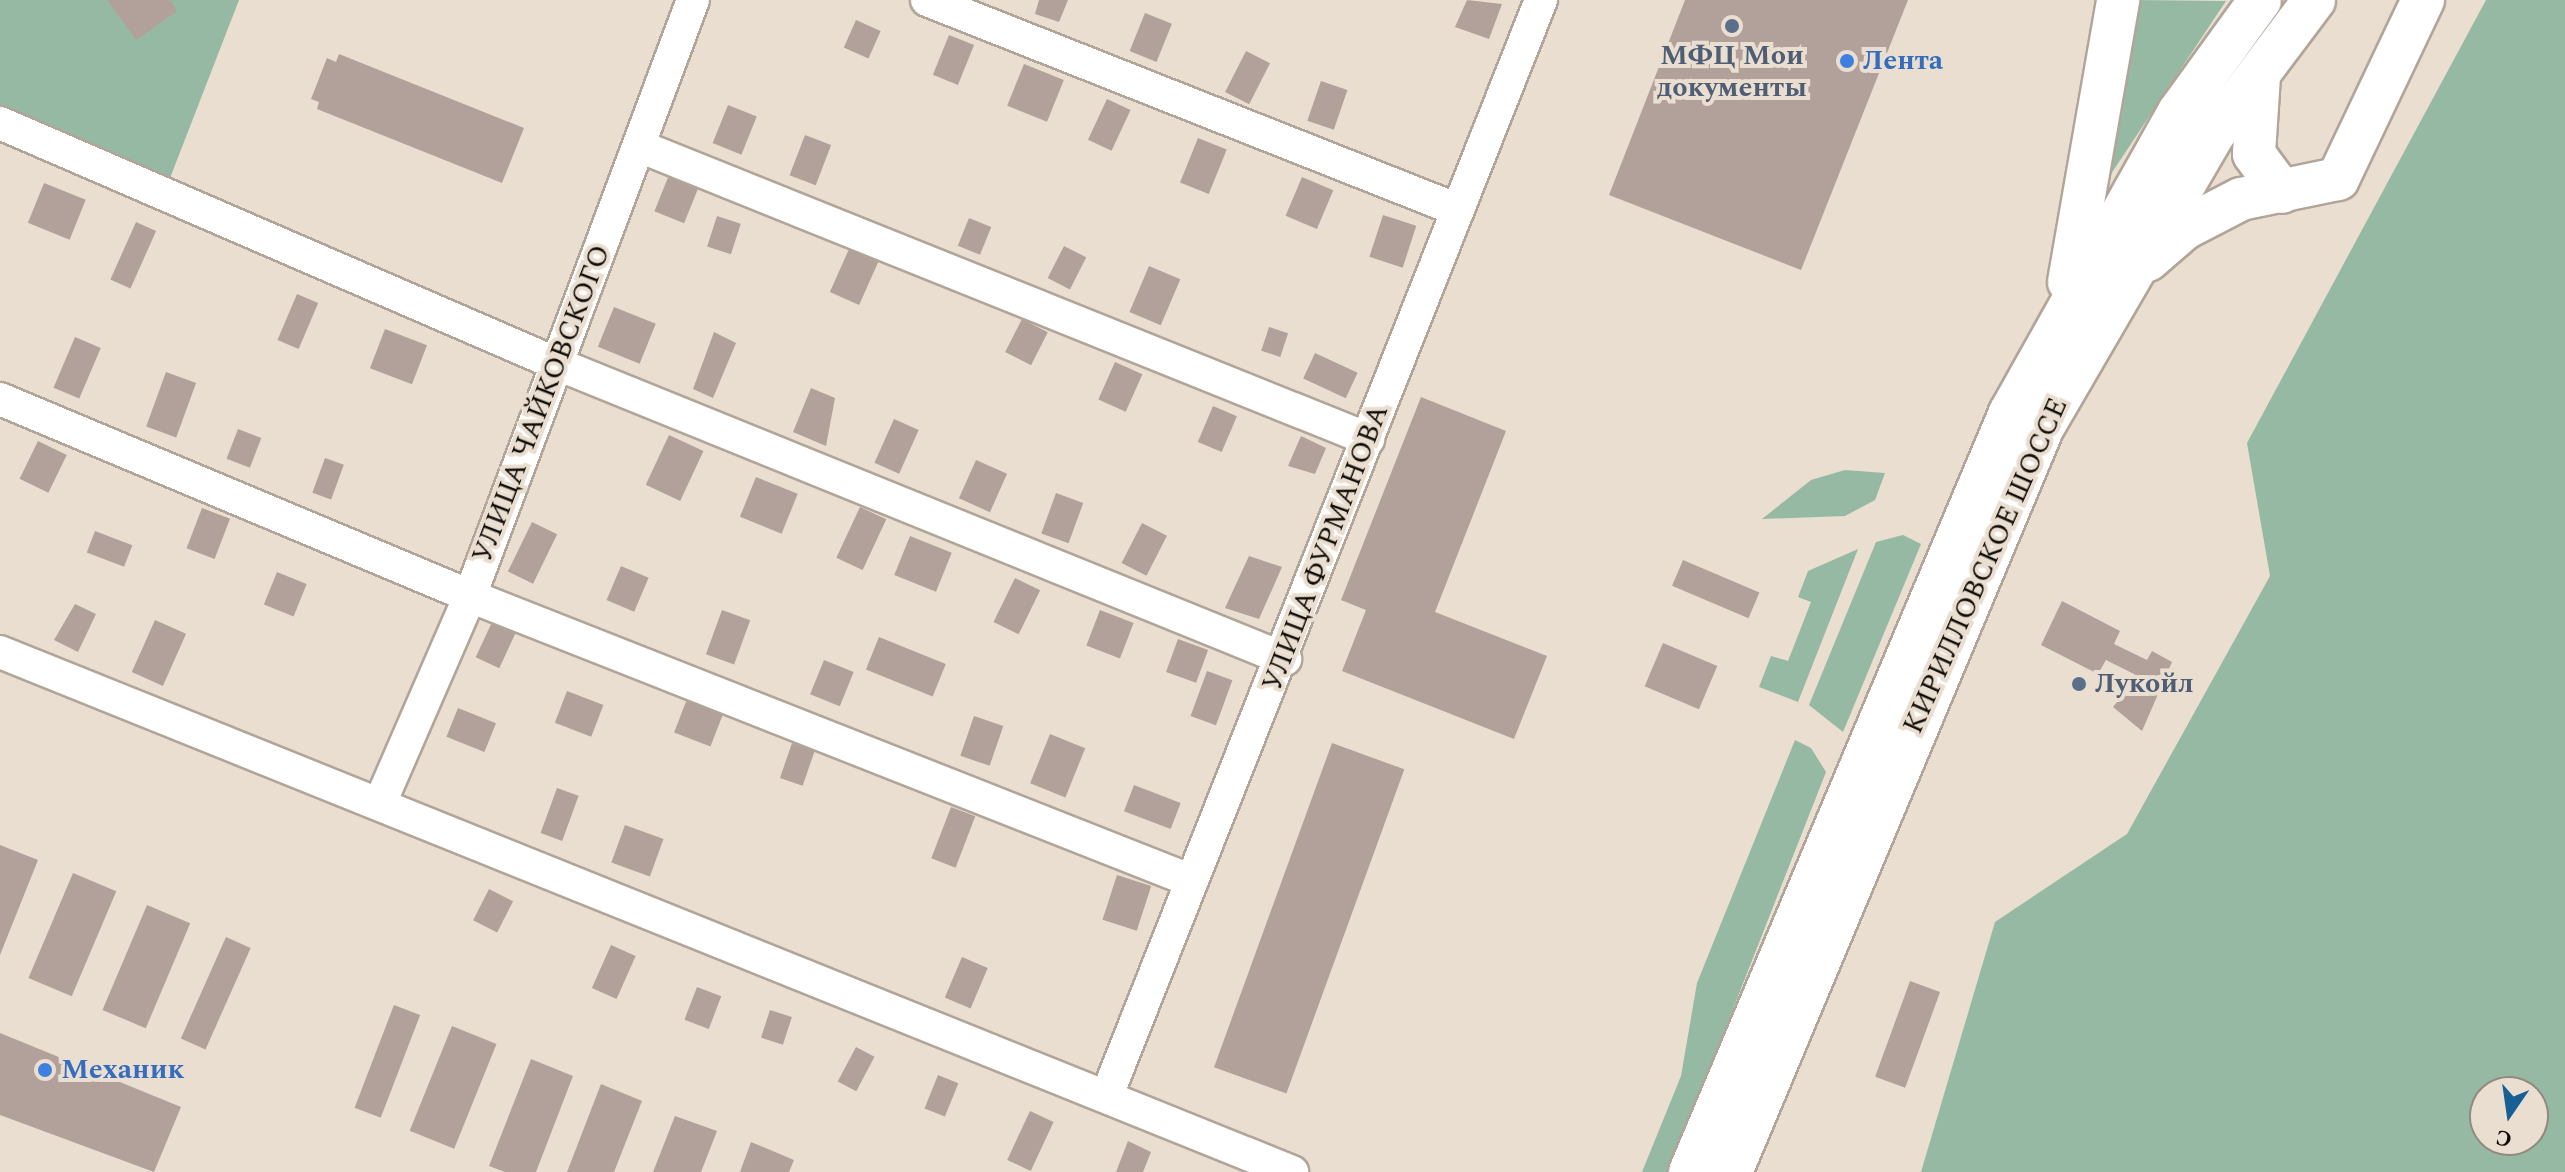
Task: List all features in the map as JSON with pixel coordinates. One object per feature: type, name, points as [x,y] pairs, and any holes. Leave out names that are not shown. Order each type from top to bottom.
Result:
[{"type":"main road","points":[[2065,307],[2118,0]]},
{"type":"main road","name":"КИРИЛЛОВСКОЕ ШОССЕ","points":[[1690,1172],[1999,439],[2065,307],[2179,112],[2260,0]]},
{"type":"main road","name":"КИРИЛЛОВСКОЕ ШОССЕ","points":[[1731,1172],[2043,427],[2119,290],[2262,62],[2314,0]]},
{"type":"main road","points":[[2119,290],[2185,228],[2241,199],[2332,183],[2344,173],[2423,0]]},
{"type":"main road","points":[[2262,62],[2252,142],[2282,192]]},
{"type":"street","name":"УЛИЦА ЧАЙКОВСКОГО","points":[[380,803],[470,596],[693,0]]},
{"type":"street","points":[[927,0],[1458,210]]},
{"type":"street","name":"УЛИЦА ФУРМАНОВА","points":[[1107,1095],[1285,659],[1541,0]]},
{"type":"street","points":[[0,123],[555,363],[1285,659]]},
{"type":"street","points":[[639,146],[1368,439]]},
{"type":"street","points":[[0,399],[470,596],[1192,881]]},
{"type":"street","points":[[0,652],[1292,1172]]},
{"type":"green space","points":[[0,0],[239,0],[165,191],[0,114]]},
{"type":"green space","points":[[2134,0],[2226,1],[2097,195]]},
{"type":"green space","points":[[2486,0],[2565,0],[2565,1172],[1921,1172],[1995,922],[2127,834],[2270,576],[2247,443]]},
{"type":"green space","points":[[1845,470],[1885,473],[1875,500],[1845,516],[1762,519],[1811,480]]},
{"type":"green space","points":[[1903,535],[1921,544],[1843,732],[1809,705],[1876,542]]},
{"type":"green space","points":[[1858,549],[1798,702],[1759,687],[1771,656],[1788,661],[1811,602],[1798,597],[1808,571]]},
{"type":"green space","points":[[1795,740],[1811,748],[1826,772],[1669,1172],[1642,1172],[1681,1076],[1697,983]]},
{"type":"building","points":[[107,0],[170,0],[177,11],[136,40]]},
{"type":"building","points":[[1039,0],[1068,0],[1059,22],[1035,14]]},
{"type":"building","points":[[1467,0],[1502,4],[1489,39],[1455,27]]},
{"type":"building","points":[[1685,0],[1908,0],[1801,270],[1609,195]]},
{"type":"building","points":[[1145,13],[1172,24],[1157,62],[1130,51]]},
{"type":"building","points":[[856,20],[881,31],[868,58],[844,47]]},
{"type":"building","points":[[949,35],[974,45],[958,85],[933,75]]},
{"type":"building","points":[[1246,51],[1270,63],[1249,104],[1225,92]]},
{"type":"building","points":[[339,54],[524,128],[502,183],[317,109],[319,102],[311,99],[327,58],[336,62]]},
{"type":"building","points":[[1024,64],[1064,80],[1047,122],[1007,106]]},
{"type":"building","points":[[1321,81],[1347,90],[1334,130],[1307,121]]},
{"type":"building","points":[[1107,99],[1131,110],[1112,151],[1088,140]]},
{"type":"building","points":[[728,105],[757,117],[741,155],[713,143]]},
{"type":"building","points":[[805,135],[831,145],[816,185],[790,175]]},
{"type":"building","points":[[1198,138],[1227,150],[1209,194],[1180,183]]},
{"type":"building","points":[[669,175],[699,187],[684,223],[654,211]]},
{"type":"building","points":[[1302,177],[1333,190],[1317,229],[1286,216]]},
{"type":"building","points":[[44,183],[86,200],[70,240],[28,223]]},
{"type":"building","points":[[1383,215],[1416,226],[1403,268],[1369,257]]},
{"type":"building","points":[[717,216],[741,224],[731,254],[707,246]]},
{"type":"building","points":[[969,218],[991,227],[980,255],[958,246]]},
{"type":"building","points":[[136,222],[156,231],[130,289],[110,280]]},
{"type":"building","points":[[1064,246],[1086,257],[1070,289],[1048,278]]},
{"type":"building","points":[[849,249],[878,262],[859,305],[830,292]]},
{"type":"building","points":[[1149,266],[1180,279],[1161,325],[1129,312]]},
{"type":"building","points":[[297,294],[318,303],[299,349],[277,340]]},
{"type":"building","points":[[614,307],[656,324],[640,364],[598,347]]},
{"type":"building","points":[[1022,319],[1048,332],[1031,365],[1005,352]]},
{"type":"building","points":[[1269,327],[1288,333],[1280,357],[1261,351]]},
{"type":"building","points":[[385,329],[427,345],[412,384],[370,368]]},
{"type":"building","points":[[714,332],[736,343],[713,398],[693,389]]},
{"type":"building","points":[[75,337],[101,348],[79,399],[54,388]]},
{"type":"building","points":[[1315,353],[1358,373],[1346,398],[1303,378]]},
{"type":"building","points":[[1115,362],[1142,374],[1126,412],[1098,399]]},
{"type":"building","points":[[166,372],[196,383],[176,437],[146,427]]},
{"type":"building","points":[[811,388],[835,398],[826,446],[793,432]]},
{"type":"building","points":[[1421,397],[1506,431],[1435,612],[1547,656],[1514,739],[1342,671],[1366,610],[1341,600]]},
{"type":"building","points":[[1213,406],[1237,416],[1222,452],[1198,442]]},
{"type":"building","points":[[894,419],[919,430],[899,474],[874,463]]},
{"type":"building","points":[[238,429],[261,438],[250,468],[227,459]]},
{"type":"building","points":[[669,435],[703,451],[680,501],[646,485]]},
{"type":"building","points":[[1301,436],[1326,448],[1315,474],[1288,466]]},
{"type":"building","points":[[38,441],[67,455],[48,493],[20,479]]},
{"type":"building","points":[[325,458],[344,465],[331,500],[312,493]]},
{"type":"building","points":[[976,460],[1007,474],[990,512],[959,498]]},
{"type":"building","points":[[756,477],[798,494],[782,534],[740,517]]},
{"type":"building","points":[[1056,493],[1083,503],[1069,543],[1041,533]]},
{"type":"building","points":[[860,507],[886,519],[863,570],[836,558]]},
{"type":"building","points":[[202,508],[230,519],[215,559],[187,548]]},
{"type":"building","points":[[532,522],[557,534],[533,584],[508,571]]},
{"type":"building","points":[[1142,523],[1167,536],[1147,576],[1122,563]]},
{"type":"building","points":[[95,531],[132,545],[124,567],[87,552]]},
{"type":"building","points":[[910,536],[952,553],[936,592],[894,575]]},
{"type":"building","points":[[1249,556],[1282,567],[1259,619],[1225,608]]},
{"type":"building","points":[[1683,560],[1759,592],[1748,618],[1672,586]]},
{"type":"building","points":[[621,566],[649,578],[634,612],[607,600]]},
{"type":"building","points":[[277,572],[307,584],[294,616],[264,604]]},
{"type":"building","points":[[1015,578],[1040,590],[1019,634],[994,622]]},
{"type":"building","points":[[2062,601],[2120,631],[2114,644],[2147,660],[2152,651],[2172,662],[2142,731],[2113,707],[2138,676],[2106,660],[2098,674],[2041,645]]},
{"type":"building","points":[[75,604],[96,614],[78,652],[54,640]]},
{"type":"building","points":[[722,610],[750,620],[734,664],[706,654]]},
{"type":"building","points":[[1100,610],[1134,623],[1120,658],[1086,645]]},
{"type":"building","points":[[155,620],[186,634],[163,686],[132,672]]},
{"type":"building","points":[[493,620],[517,631],[499,668],[476,657]]},
{"type":"building","points":[[879,637],[946,664],[933,696],[866,669]]},
{"type":"building","points":[[1178,639],[1208,650],[1196,683],[1166,672]]},
{"type":"building","points":[[1663,643],[1717,666],[1699,709],[1645,686]]},
{"type":"building","points":[[824,660],[854,672],[840,706],[810,694]]},
{"type":"building","points":[[1207,671],[1232,680],[1216,725],[1191,716]]},
{"type":"building","points":[[567,691],[603,705],[591,737],[555,723]]},
{"type":"building","points":[[687,699],[723,713],[711,747],[674,733]]},
{"type":"building","points":[[458,708],[496,723],[484,752],[446,737]]},
{"type":"building","points":[[974,716],[1003,726],[990,766],[960,756]]},
{"type":"building","points":[[1050,734],[1085,748],[1065,797],[1030,783]]},
{"type":"building","points":[[792,743],[815,751],[803,786],[780,778]]},
{"type":"building","points":[[1332,743],[1404,769],[1286,1094],[1214,1067]]},
{"type":"building","points":[[1134,785],[1181,803],[1171,829],[1124,811]]},
{"type":"building","points":[[557,788],[579,796],[562,841],[541,833]]},
{"type":"building","points":[[951,807],[975,816],[956,868],[931,858]]},
{"type":"building","points":[[625,825],[664,839],[650,877],[611,863]]},
{"type":"building","points":[[0,845],[38,860],[0,955]]},
{"type":"building","points":[[73,873],[116,891],[72,996],[28,978]]},
{"type":"building","points":[[1117,875],[1151,886],[1137,931],[1102,920]]},
{"type":"building","points":[[489,889],[513,901],[497,932],[473,920]]},
{"type":"building","points":[[147,905],[190,923],[146,1028],[102,1010]]},
{"type":"building","points":[[226,937],[251,948],[206,1049],[181,1038]]},
{"type":"building","points":[[611,945],[636,956],[617,999],[592,988]]},
{"type":"building","points":[[962,957],[988,968],[971,1008],[945,998]]},
{"type":"building","points":[[1910,981],[1940,992],[1905,1088],[1875,1077]]},
{"type":"building","points":[[697,987],[721,996],[709,1029],[684,1020]]},
{"type":"building","points":[[394,1005],[420,1015],[381,1118],[355,1108]]},
{"type":"building","points":[[770,1010],[792,1017],[783,1045],[761,1038]]},
{"type":"building","points":[[452,1026],[497,1044],[454,1149],[410,1131]]},
{"type":"building","name":"Механик","points":[[0,1033],[181,1107],[154,1172],[0,1115]]},
{"type":"building","points":[[856,1047],[875,1057],[856,1091],[838,1081]]},
{"type":"building","points":[[531,1059],[573,1076],[536,1172],[505,1172],[489,1166]]},
{"type":"building","points":[[938,1075],[958,1083],[945,1117],[925,1108]]},
{"type":"building","points":[[601,1084],[642,1101],[614,1172],[567,1172]]},
{"type":"building","points":[[1030,1111],[1054,1122],[1031,1171],[1007,1160]]},
{"type":"building","points":[[675,1116],[717,1131],[701,1172],[653,1172]]},
{"type":"building","points":[[1128,1141],[1151,1152],[1143,1172],[1116,1172]]},
{"type":"building","points":[[751,1142],[794,1160],[789,1172],[740,1172]]},
{"type":"place","name":"МФЦ Мои документы","points":[[1732,26]]},
{"type":"place","name":"Лента","points":[[1847,61]]},
{"type":"place","name":"Лукойл","points":[[2079,684]]},
{"type":"place","name":"Механик","points":[[45,1070]]}]
